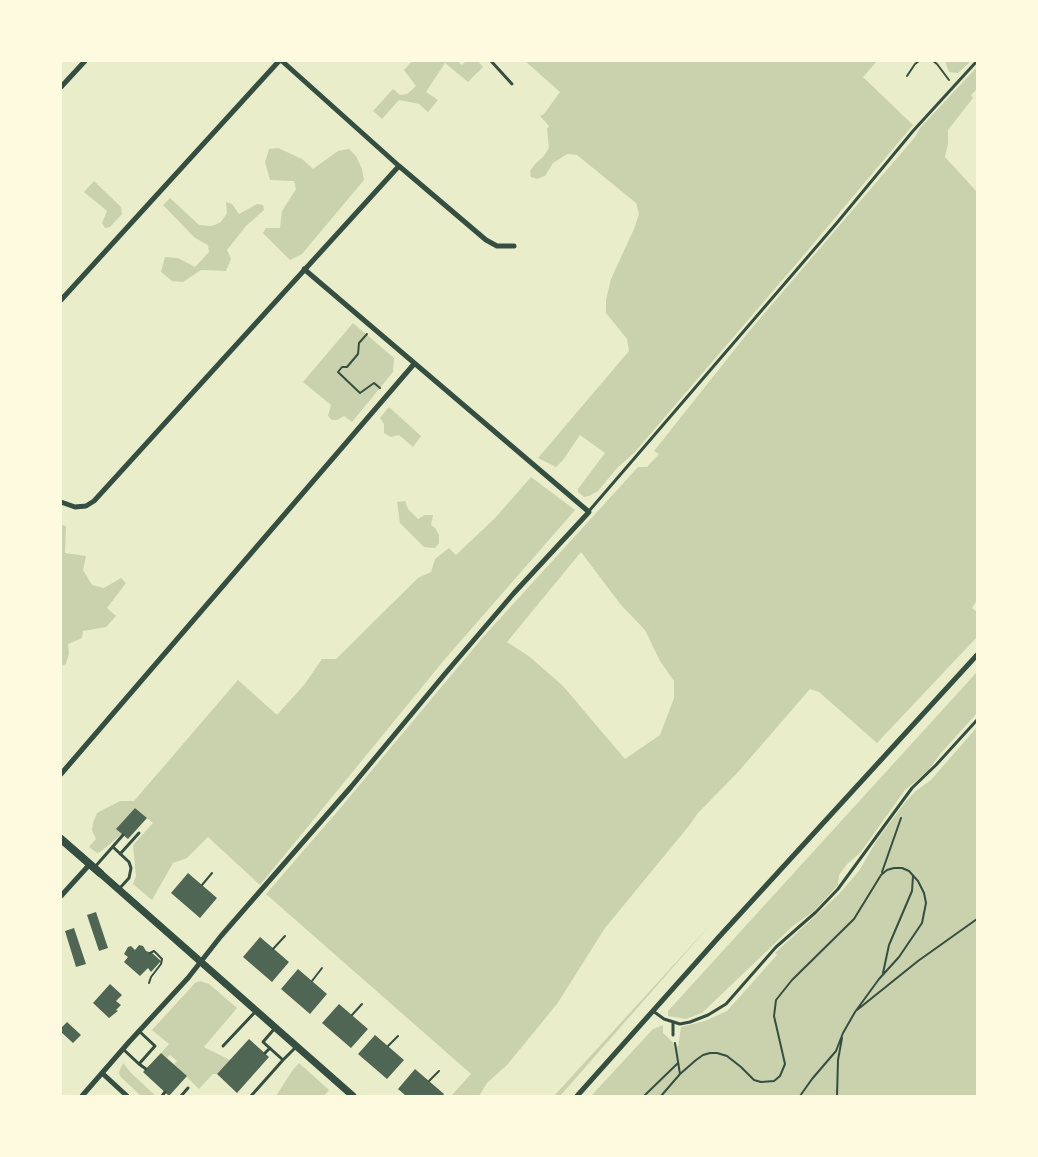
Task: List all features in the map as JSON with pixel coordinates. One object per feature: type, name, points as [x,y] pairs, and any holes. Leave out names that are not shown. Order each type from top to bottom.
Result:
[{"type":"main road","points":[[61,839],[95,868]]},
{"type":"street","points":[[61,88],[85,61]]},
{"type":"street","points":[[61,300],[281,61],[399,166],[491,244],[503,247],[514,246]]},
{"type":"street","points":[[61,502],[75,508],[86,506],[94,501],[399,166]]},
{"type":"street","points":[[82,1096],[202,962],[450,667],[588,512],[304,269]]},
{"type":"street","points":[[61,774],[414,364]]},
{"type":"street","points":[[577,1096],[718,938],[977,655]]},
{"type":"street","points":[[61,896],[95,868],[353,1096]]},
{"type":"street","points":[[102,1073],[127,1096]]},
{"type":"lane","points":[[491,61],[512,84]]},
{"type":"lane","points":[[588,512],[836,224],[913,131],[977,61]]},
{"type":"lane","points":[[653,1011],[659,1016],[680,1024],[690,1022],[726,1004],[776,947],[816,912],[838,889],[906,795],[977,720]]},
{"type":"lane","points":[[120,854],[139,833]]},
{"type":"lane","points":[[95,868],[123,835]]},
{"type":"lane","points":[[113,847],[128,862],[131,868],[131,874],[119,890]]},
{"type":"lane","points":[[223,1046],[256,1010]]},
{"type":"lane","points":[[673,1022],[673,1035]]},
{"type":"lane","points":[[276,1028],[263,1042],[283,1060]]},
{"type":"lane","points":[[139,1031],[155,1046],[139,1064]]},
{"type":"lane","points":[[251,1096],[297,1046]]},
{"type":"lane","points":[[265,1053],[270,1048]]},
{"type":"lane","points":[[123,1049],[146,1069]]},
{"type":"lane","points":[[181,1096],[188,1088]]},
{"type":"path","points":[[907,76],[919,61]]},
{"type":"path","points":[[933,61],[954,86]]},
{"type":"path","points":[[372,328],[359,343],[358,354],[347,367],[342,367],[338,372],[360,393],[374,383],[380,388]]},
{"type":"path","points":[[882,875],[902,813]]},
{"type":"path","points":[[662,1096],[680,1074],[703,1055],[717,1053],[732,1059],[754,1080],[761,1082],[774,1081],[780,1076],[785,1064],[774,1016],[776,1000],[792,980],[854,919],[882,875],[887,870],[902,868],[918,881],[924,893],[926,903],[922,923],[899,957],[855,1012],[836,1050],[800,1096]]},
{"type":"path","points":[[202,885],[212,874]]},
{"type":"path","points":[[883,975],[889,945],[912,891],[912,875]]},
{"type":"path","points":[[855,1012],[918,961],[977,919]]},
{"type":"path","points":[[273,949],[285,936]]},
{"type":"path","points":[[149,983],[154,970],[161,964],[162,959],[154,951],[150,953]]},
{"type":"path","points":[[312,981],[322,968]]},
{"type":"path","points":[[352,1015],[362,1004]]},
{"type":"path","points":[[837,1096],[838,1060],[843,1033]]},
{"type":"path","points":[[673,1035],[680,1074]]},
{"type":"path","points":[[388,1046],[398,1036]]},
{"type":"path","points":[[644,1096],[678,1063]]},
{"type":"path","points":[[429,1080],[439,1071]]},
{"type":"green space","points":[[412,61],[457,61],[462,65],[466,61],[478,61],[483,67],[468,82],[445,63],[426,92],[438,100],[428,112],[419,104],[399,100],[382,119],[373,111],[393,89],[400,95],[407,94],[416,86],[404,70]]},
{"type":"green space","points":[[525,61],[877,61],[863,77],[913,125],[634,453],[617,468],[598,491],[584,497],[578,492],[578,489],[605,453],[580,435],[556,467],[538,458],[629,351],[627,339],[606,313],[606,300],[611,279],[639,214],[636,203],[577,155],[567,154],[553,163],[545,176],[537,179],[531,177],[530,171],[549,148],[547,129],[549,126],[540,116],[544,114],[560,92]]},
{"type":"green space","points":[[945,61],[971,61],[958,73],[949,72]]},
{"type":"green space","points":[[977,67],[977,89],[971,95],[973,98],[948,130],[948,144],[945,157],[977,192],[977,600],[972,608],[977,612],[977,637],[877,743],[819,692],[810,689],[738,772],[698,813],[605,928],[557,1004],[507,1065],[487,1083],[479,1096],[451,1096],[471,1074],[266,894],[484,636],[638,467],[647,467],[659,454],[654,451],[751,329],[915,137],[920,128]],"holes":[[[581,552],[621,605],[645,630],[660,661],[674,681],[674,698],[660,735],[625,759],[563,686],[530,657],[507,642]]]},
{"type":"green space","points":[[278,148],[302,159],[313,169],[338,151],[349,149],[356,156],[362,169],[364,180],[302,254],[290,260],[263,233],[266,228],[280,228],[282,211],[296,189],[294,181],[270,180],[265,162],[269,149]]},
{"type":"green space","points":[[94,181],[121,207],[122,214],[110,227],[105,228],[102,223],[107,211],[84,192]]},
{"type":"green space","points":[[170,198],[199,225],[212,226],[221,222],[227,213],[226,202],[232,204],[239,214],[257,204],[263,205],[264,210],[246,226],[227,250],[231,259],[226,271],[201,270],[183,282],[172,281],[161,272],[165,257],[178,258],[195,267],[209,252],[208,245],[195,238],[163,205]]},
{"type":"green space","points":[[353,323],[394,358],[393,372],[352,422],[344,416],[337,420],[332,420],[328,416],[331,405],[303,382]]},
{"type":"green space","points":[[389,407],[421,436],[413,447],[399,435],[391,437],[384,433],[384,424],[380,418]]},
{"type":"green space","points":[[531,477],[575,510],[445,659],[260,885],[208,837],[187,858],[173,863],[152,900],[133,884],[136,876],[133,845],[153,823],[135,808],[117,829],[122,834],[100,852],[97,853],[89,847],[96,839],[92,830],[97,813],[120,801],[134,801],[238,680],[277,715],[304,685],[322,659],[336,659],[418,578],[431,572],[435,559],[449,548],[456,555],[495,518]]},
{"type":"green space","points":[[405,501],[408,509],[418,519],[425,515],[433,515],[431,525],[439,535],[439,543],[435,548],[424,547],[400,523],[397,502]]},
{"type":"green space","points":[[61,525],[66,526],[65,553],[86,556],[83,570],[92,585],[104,588],[121,578],[126,583],[107,608],[116,616],[106,627],[83,631],[82,638],[68,644],[69,653],[66,664],[61,666]]},
{"type":"green space","points":[[977,672],[977,713],[940,754],[928,771],[905,790],[860,853],[847,864],[839,875],[838,885],[814,911],[793,926],[702,1013],[686,1019],[668,1016],[668,1011]]},
{"type":"green space","points":[[977,727],[977,1096],[591,1096],[653,1029],[663,1025],[663,1033],[678,1047],[681,1027],[705,1021],[727,1011],[777,955],[775,953],[839,894],[859,871],[877,840],[906,801],[931,780]]},
{"type":"green space","points":[[711,924],[560,1096],[554,1096]]},
{"type":"green space","points":[[200,981],[209,984],[237,1008],[204,1047],[230,1060],[199,1089],[174,1064],[177,1061],[170,1055],[167,1058],[161,1053],[169,1044],[152,1030],[195,983]]},
{"type":"green space","points":[[123,1063],[156,1096],[141,1096],[120,1076],[119,1072]]},
{"type":"green space","points":[[299,1063],[329,1090],[324,1096],[276,1096]]},
{"type":"building","points":[[135,808],[147,818],[128,839],[116,829]]},
{"type":"building","points":[[188,873],[217,898],[200,918],[171,893]]},
{"type":"building","points":[[96,912],[108,948],[99,951],[87,915]]},
{"type":"building","points":[[74,928],[86,964],[76,967],[65,931]]},
{"type":"building","points":[[260,937],[289,962],[272,982],[243,957]]},
{"type":"building","points":[[139,945],[143,946],[146,951],[152,953],[161,961],[151,972],[148,968],[140,976],[124,962],[128,957],[124,954],[128,947],[131,946],[135,950]]},
{"type":"building","points":[[298,969],[327,994],[310,1014],[281,989]]},
{"type":"building","points":[[110,984],[122,995],[116,1001],[121,1005],[116,1010],[118,1011],[109,1018],[93,1003]]},
{"type":"building","points":[[339,1004],[368,1029],[351,1048],[322,1023]]},
{"type":"building","points":[[67,1022],[81,1035],[73,1043],[61,1032],[61,1028]]},
{"type":"building","points":[[375,1035],[404,1060],[387,1079],[358,1054]]},
{"type":"building","points":[[249,1039],[269,1057],[237,1093],[217,1074]]},
{"type":"building","points":[[161,1053],[187,1076],[169,1096],[143,1072]]},
{"type":"building","points":[[415,1069],[444,1094],[443,1096],[406,1096],[398,1089]]}]
